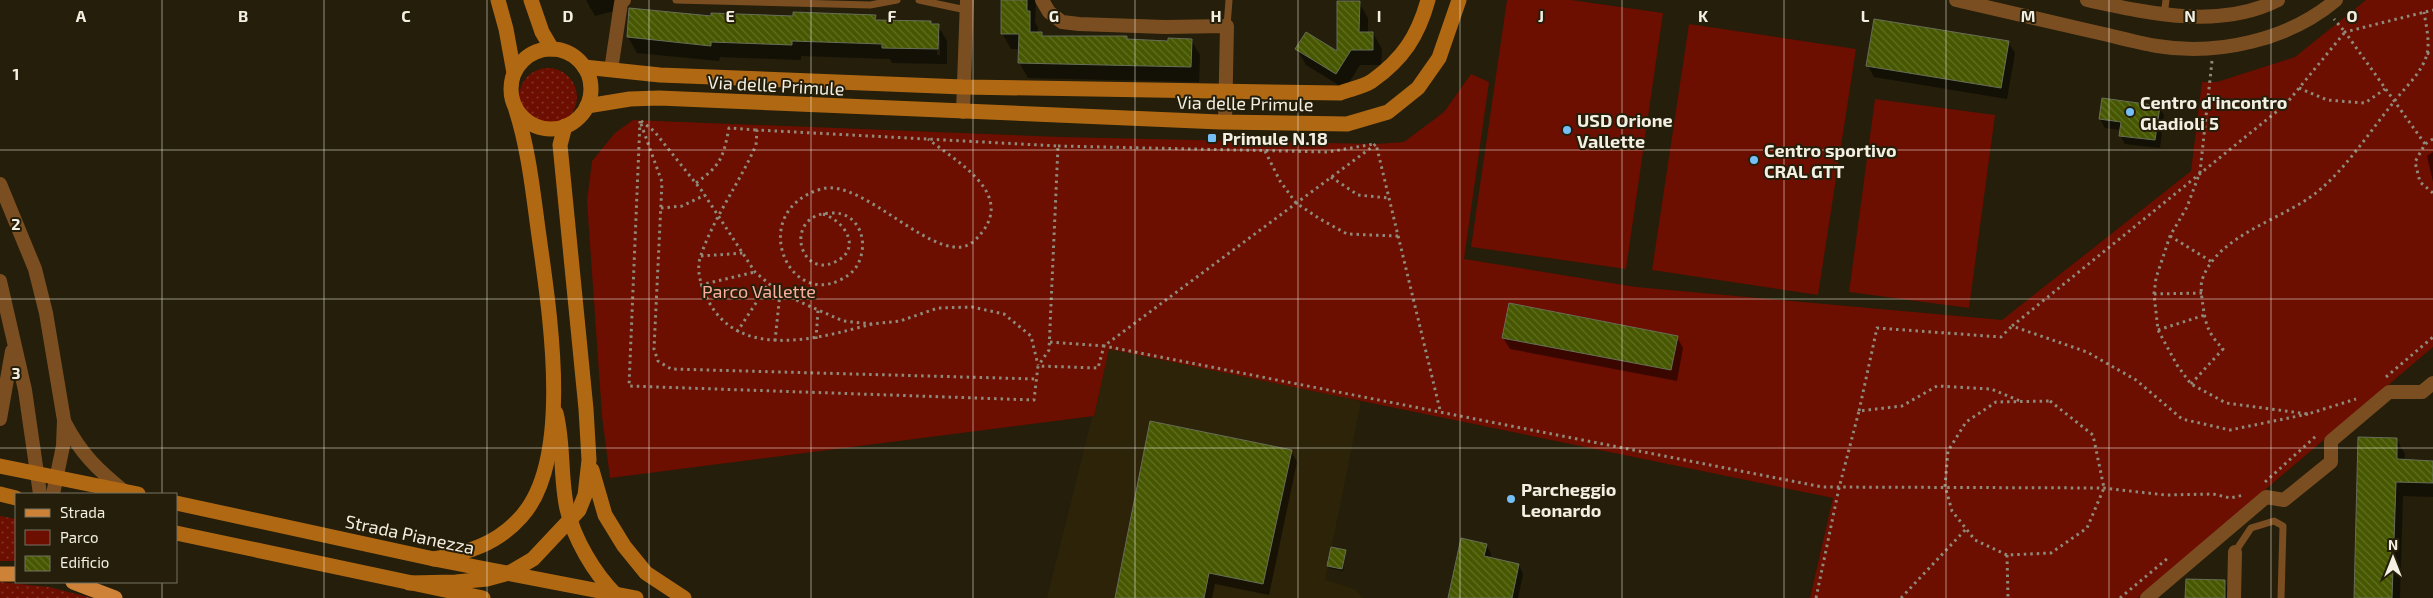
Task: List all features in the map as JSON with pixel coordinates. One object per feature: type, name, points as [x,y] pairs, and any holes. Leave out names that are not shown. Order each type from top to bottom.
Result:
[{"type":"main road","points":[[498,0],[506,29],[514,73]]},
{"type":"main road","points":[[531,0],[542,32],[552,48]]},
{"type":"main road","name":"Via delle Primule","points":[[584,67],[660,75],[963,87],[1224,93],[1340,93],[1371,82],[1404,53],[1421,24],[1428,0]]},
{"type":"main road","name":"Via delle Primule","points":[[587,106],[630,99],[659,98],[1224,122],[1347,124],[1388,112],[1418,88],[1440,58],[1459,0]]},
{"type":"main road","points":[[434,559],[468,552],[504,532],[521,517],[534,499],[549,452],[554,402],[548,306],[527,144],[512,98],[511,86],[514,73],[521,62],[532,53],[552,48],[572,54],[589,75],[591,89],[587,106],[582,114],[565,126],[548,129],[536,126],[516,110]]},
{"type":"main road","points":[[409,583],[487,579],[509,573],[533,559],[579,510],[585,495],[589,460],[577,303],[560,146],[565,126]]},
{"type":"main road","points":[[554,402],[562,434],[567,507],[570,519],[594,571],[619,596]]},
{"type":"main road","points":[[589,460],[605,515],[624,546],[646,573],[684,598]]},
{"type":"main road","points":[[0,466],[131,493]]},
{"type":"main road","points":[[0,494],[15,498]]},
{"type":"main road","name":"Strada Pianezza","points":[[178,503],[434,559],[636,598]]},
{"type":"main road","points":[[178,533],[484,598]]},
{"type":"main road","points":[[0,574],[15,574]]},
{"type":"main road","points":[[76,583],[115,598]]},
{"type":"street","points":[[611,70],[614,39],[624,0]]},
{"type":"street","points":[[1042,0],[1049,12],[1062,22],[1165,27],[1227,26]]},
{"type":"street","points":[[1956,0],[1972,2],[2158,46],[2214,48],[2235,47],[2283,32],[2331,4]]},
{"type":"street","points":[[2087,0],[2164,16],[2233,15],[2278,0]]},
{"type":"street","points":[[963,112],[967,5]]},
{"type":"street","name":"Via delle Primule","points":[[1224,93],[1227,26]]},
{"type":"street","points":[[1224,93],[1224,122]]},
{"type":"street","points":[[0,184],[35,269],[46,313],[64,420],[64,446],[53,493]]},
{"type":"street","points":[[0,281],[25,390],[40,493]]},
{"type":"street","points":[[0,419],[13,344]]},
{"type":"street","points":[[2147,598],[2266,497],[2284,500],[2331,462],[2331,441],[2389,392],[2422,392],[2433,383]]},
{"type":"street","points":[[64,420],[77,446],[98,470],[131,493]]},
{"type":"street","points":[[2234,598],[2235,552]]},
{"type":"lane","points":[[676,0],[870,5],[896,0]]},
{"type":"lane","points":[[919,0],[967,5]]},
{"type":"lane","name":"Via delle Primule","points":[[1227,26],[1229,0]]},
{"type":"lane","points":[[2164,16],[2166,0]]},
{"type":"lane","points":[[2235,552],[2251,528],[2274,521],[2283,526],[2281,598]]},
{"type":"path","points":[[2331,4],[2345,32],[2425,144]]},
{"type":"path","points":[[1816,598],[1839,488],[1859,411],[1877,328],[2001,337],[2200,172],[2286,104],[2345,32],[2433,10]]},
{"type":"path","points":[[2191,384],[2223,350],[2209,335],[2204,315],[2202,281],[2212,262],[2236,239],[2275,218],[2323,188],[2416,76],[2427,53],[2428,31],[2424,12]]},
{"type":"path","points":[[2214,48],[2200,172],[2187,207],[2170,236],[2156,278],[2154,294],[2158,330],[2177,365],[2191,384],[2226,403],[2308,414]]},
{"type":"path","points":[[2427,53],[2433,55]]},
{"type":"path","points":[[2300,88],[2327,100],[2365,103],[2385,89]]},
{"type":"path","points":[[640,121],[654,131],[696,183],[756,272],[780,294],[843,321],[872,324]]},
{"type":"path","points":[[640,121],[662,182],[654,349],[658,361],[671,369],[1037,379]]},
{"type":"path","points":[[640,121],[629,386],[1034,400],[1038,366],[1031,336],[1004,314],[972,307],[938,308],[900,321],[872,324],[816,339],[775,341],[737,332],[716,314],[700,285],[700,256],[753,153],[756,146],[757,130]]},
{"type":"path","points":[[696,183],[710,173],[724,157],[729,128],[1058,146],[1328,152],[1376,144]]},
{"type":"path","points":[[823,214],[840,222],[848,235],[848,249],[841,260],[829,265],[815,263],[804,255],[800,242],[802,230],[809,219],[823,214],[833,212],[846,215],[858,226],[864,242],[860,259],[850,275],[829,286],[808,282],[794,272],[788,264],[783,256],[779,237],[784,216],[798,199],[822,188],[844,190],[871,203],[926,238],[949,246],[969,245],[984,231],[991,215],[990,197],[978,177],[927,139]]},
{"type":"path","points":[[2433,139],[2425,144],[2415,162],[2420,182],[2433,193]]},
{"type":"path","points":[[1038,366],[1098,368],[1104,346],[1376,144]]},
{"type":"path","points":[[1376,144],[1440,410]]},
{"type":"path","points":[[1038,366],[1050,350],[1058,146]]},
{"type":"path","points":[[1265,151],[1280,181],[1296,203],[1347,234],[1398,236]]},
{"type":"path","points":[[1331,177],[1358,195],[1389,198]]},
{"type":"path","points":[[661,208],[682,206],[705,195]]},
{"type":"path","points":[[2170,236],[2212,262]]},
{"type":"path","points":[[700,256],[744,252]]},
{"type":"path","points":[[700,285],[756,272]]},
{"type":"path","points":[[737,332],[769,283]]},
{"type":"path","points":[[775,341],[780,294]]},
{"type":"path","points":[[2154,294],[2202,294]]},
{"type":"path","points":[[816,339],[818,310]]},
{"type":"path","points":[[2158,330],[2204,315]]},
{"type":"path","points":[[2012,326],[2087,352],[2136,380],[2182,419],[2230,430],[2308,414],[2362,397],[2350,407]]},
{"type":"path","points":[[2383,380],[2433,337]]},
{"type":"path","points":[[1050,342],[1104,346],[1440,410],[1812,485],[1839,488],[1945,486],[2104,488],[2166,496],[2213,494],[2230,498],[2252,493],[2244,498]]},
{"type":"path","points":[[1859,411],[1902,406],[1937,386],[1991,389],[2023,402]]},
{"type":"path","points":[[2050,401],[2093,435],[2104,488],[2087,528],[2080,533],[2051,553],[2007,555],[1974,540],[1952,511],[1945,486],[1948,452],[1966,422],[1996,402],[2023,402],[2050,401]]},
{"type":"path","points":[[2259,487],[2318,434]]},
{"type":"path","points":[[1901,598],[1966,529]]},
{"type":"path","points":[[2007,555],[2008,598]]},
{"type":"path","points":[[2120,598],[2169,557]]},
{"type":"shaded area","points":[[1109,349],[1339,395],[1361,402],[1325,580],[1355,589],[1363,598],[1047,598]]},
{"type":"green space","name":"USD Orione Vallette","points":[[1507,0],[1571,0],[1663,13],[1626,269],[1471,247]]},
{"type":"green space","name":"Parco Vallette","points":[[2366,0],[2433,0],[2433,347],[2138,598],[1810,598],[1833,498],[1109,349],[1094,416],[610,478],[602,416],[587,201],[592,161],[615,133],[633,120],[1061,137],[1376,144],[1404,142],[1444,112],[1471,74],[1489,82],[1464,259],[1636,287],[2002,320],[2191,171],[2202,82],[2217,82],[2295,57]]},
{"type":"green space","name":"Centro sportivo CRAL GTT","points":[[1689,24],[1856,49],[1818,295],[1652,270]]},
{"type":"green space","points":[[542,68],[554,68],[569,76],[577,91],[577,103],[569,118],[554,126],[542,126],[527,118],[519,103],[519,91],[527,76]]},
{"type":"green space","points":[[1875,99],[1995,115],[1969,308],[1849,292]]},
{"type":"green space","points":[[0,516],[15,519],[15,561],[0,561]]},
{"type":"green space","points":[[0,582],[49,587],[92,598],[0,598]]},
{"type":"building","points":[[1001,0],[1027,0],[1027,11],[1030,11],[1030,32],[1042,32],[1042,36],[1127,36],[1127,39],[1168,41],[1168,38],[1192,39],[1191,67],[1018,63],[1019,34],[1001,34]]},
{"type":"building","points":[[1337,1],[1360,1],[1359,32],[1373,32],[1373,50],[1351,50],[1336,74],[1295,49],[1306,32],[1337,51]]},
{"type":"building","points":[[629,8],[711,16],[711,13],[793,16],[793,12],[876,15],[875,20],[931,21],[931,24],[939,24],[938,49],[882,48],[882,44],[792,41],[792,45],[711,42],[711,46],[627,37]]},
{"type":"building","points":[[1874,19],[2009,41],[2001,88],[1866,66]]},
{"type":"building","name":"Centro d'incontro Gladioli 5","points":[[2102,98],[2160,106],[2155,140],[2119,136],[2121,122],[2099,119]]},
{"type":"building","points":[[1509,303],[1678,336],[1671,370],[1502,338]]},
{"type":"building","points":[[1150,421],[1292,450],[1263,584],[1209,573],[1204,598],[1115,598]]},
{"type":"building","points":[[2358,437],[2397,438],[2397,459],[2433,461],[2433,483],[2396,482],[2392,598],[2354,598]]},
{"type":"building","points":[[1461,538],[1487,544],[1484,556],[1519,564],[1512,598],[1448,598]]},
{"type":"building","points":[[1331,547],[1346,550],[1342,569],[1327,566]]},
{"type":"building","points":[[2186,579],[2225,580],[2225,598],[2185,598]]},
{"type":"place","name":"Centro d'incontro Gladioli 5","points":[[2130,112]]},
{"type":"place","name":"USD Orione Vallette","points":[[1567,130]]},
{"type":"place","name":"Primule N.18","points":[[1212,138]]},
{"type":"place","name":"Centro sportivo CRAL GTT","points":[[1754,160]]},
{"type":"place","name":"Parcheggio Leonardo","points":[[1511,499]]}]
